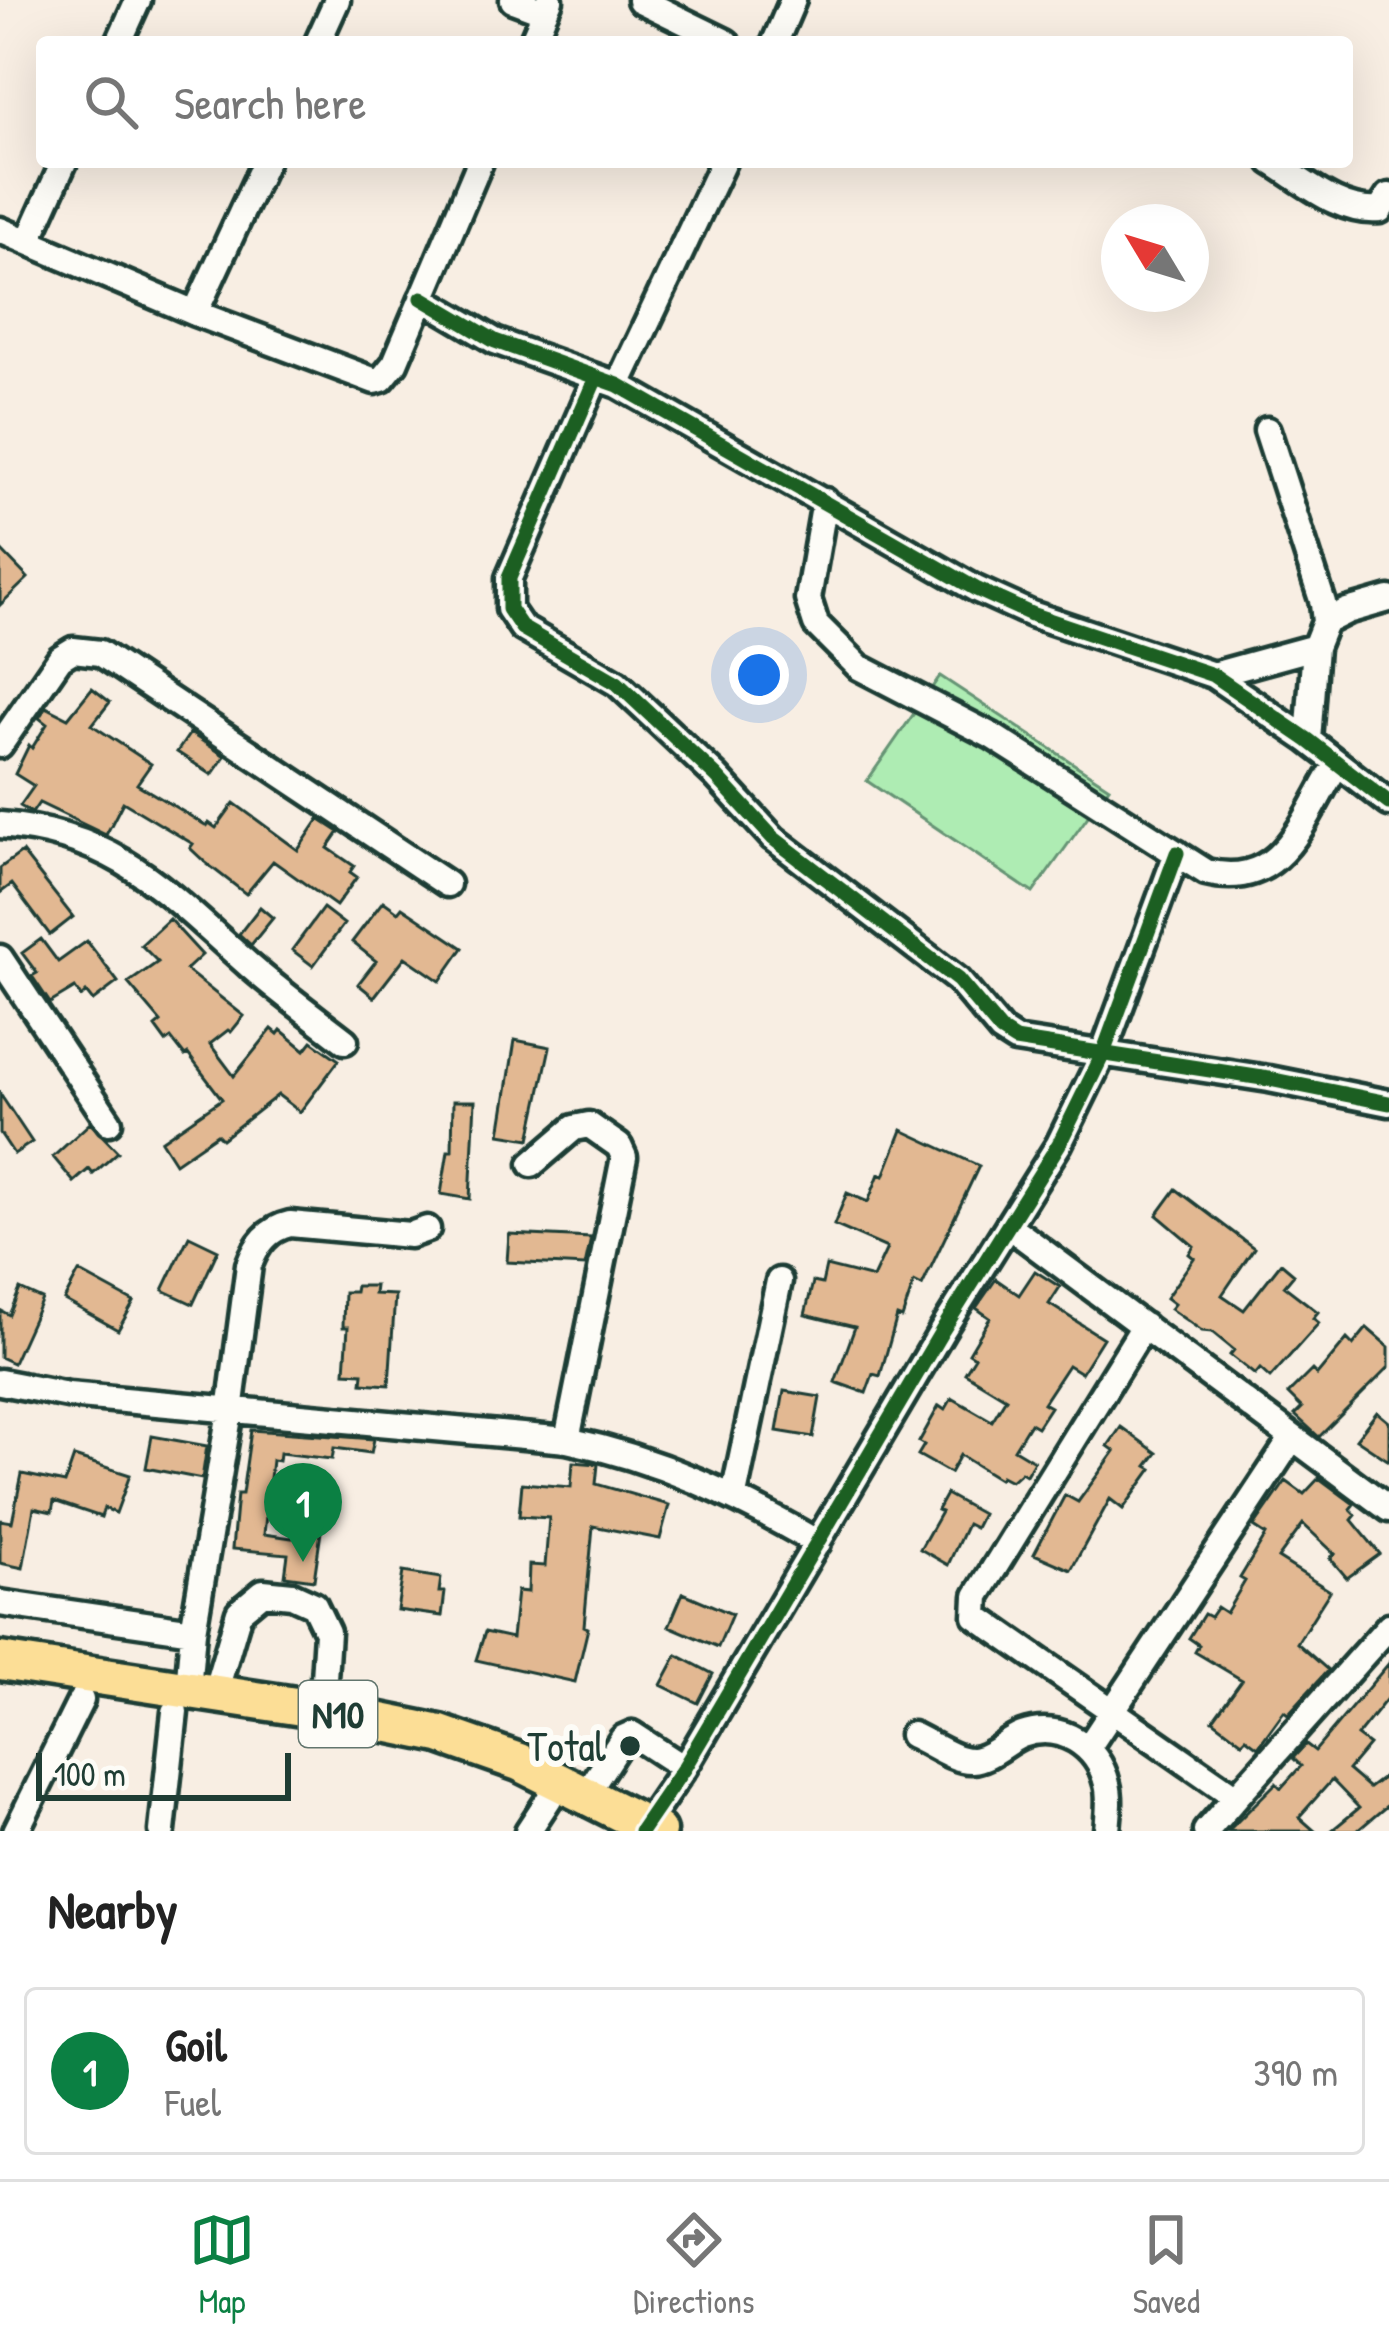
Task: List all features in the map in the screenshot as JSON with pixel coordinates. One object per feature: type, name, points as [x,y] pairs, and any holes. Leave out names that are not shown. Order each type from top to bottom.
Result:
[{"type":"highway","name":"N10","points":[[0,1661],[193,1698],[372,1740],[495,1776],[639,1829]]},
{"type":"highway","name":"N10","points":[[0,1687],[81,1700],[193,1698],[322,1711],[440,1734],[587,1792],[639,1829]]},
{"type":"street","points":[[122,36],[138,0]]},
{"type":"street","points":[[321,36],[337,0]]},
{"type":"street","points":[[513,0],[547,6],[534,36]]},
{"type":"street","points":[[640,0],[714,36]]},
{"type":"street","points":[[778,36],[793,0]]},
{"type":"street","points":[[28,242],[61,168]]},
{"type":"street","points":[[195,313],[262,168]]},
{"type":"street","points":[[0,230],[195,313],[375,381],[395,363],[477,168]]},
{"type":"street","points":[[720,168],[509,578],[509,609],[514,619],[617,683],[716,776],[760,827],[958,980],[1001,1031],[1016,1040],[1269,1078],[1389,1103]]},
{"type":"street","points":[[1282,168],[1361,212],[1380,210],[1389,196]]},
{"type":"street","points":[[422,298],[495,341],[606,382],[976,589],[1030,614],[1214,675],[1389,803]]},
{"type":"street","points":[[1267,430],[1323,603],[1325,622],[1315,647],[1308,740]]},
{"type":"street","points":[[825,501],[808,599],[816,624],[859,667],[992,736],[1206,872],[1231,878],[1262,870],[1283,851],[1337,764]]},
{"type":"street","points":[[1325,622],[1389,599]]},
{"type":"street","points":[[1214,675],[1315,647]]},
{"type":"street","points":[[0,745],[60,658],[73,650],[100,653],[447,884]]},
{"type":"street","points":[[0,825],[44,828],[106,850],[143,871],[256,972],[345,1041]]},
{"type":"street","points":[[639,1829],[684,1768],[942,1331],[1059,1144],[1102,1056],[1177,853]]},
{"type":"street","points":[[0,958],[109,1122]]},
{"type":"street","points":[[532,1164],[574,1128],[589,1125],[619,1145],[624,1156],[567,1440]]},
{"type":"street","points":[[162,1831],[193,1698],[193,1631],[249,1265],[256,1247],[276,1227],[290,1224],[410,1235],[427,1229]]},
{"type":"street","points":[[1010,1227],[1389,1509]]},
{"type":"street","points":[[734,1495],[779,1281]]},
{"type":"street","points":[[1144,1326],[976,1596],[974,1607],[976,1616],[1236,1796]]},
{"type":"street","points":[[0,1382],[68,1395],[567,1440],[653,1462],[734,1495],[818,1543]]},
{"type":"street","points":[[1088,1748],[1292,1440]]},
{"type":"street","points":[[193,1698],[239,1612],[263,1592],[292,1595],[314,1605],[327,1633],[322,1711]]},
{"type":"street","points":[[0,1604],[193,1631]]},
{"type":"street","points":[[1206,1831],[1389,1625]]},
{"type":"street","points":[[16,1831],[81,1700]]},
{"type":"street","points":[[912,1735],[966,1760],[977,1760],[1023,1735],[1052,1730],[1088,1748],[1101,1766],[1109,1790],[1107,1831]]},
{"type":"street","points":[[587,1792],[623,1738],[632,1735],[684,1768]]},
{"type":"street","points":[[528,1831],[548,1799]]},
{"type":"green space","points":[[940,676],[1109,787],[1033,893],[867,781]]},
{"type":"building","points":[[0,549],[28,578],[0,605]]},
{"type":"building","points":[[92,688],[110,702],[92,725],[151,764],[137,784],[207,826],[216,828],[234,803],[298,850],[319,819],[339,832],[328,848],[354,866],[350,872],[357,877],[336,906],[273,861],[246,894],[190,848],[193,844],[123,802],[106,835],[39,803],[32,813],[20,806],[34,786],[15,774],[29,745],[32,748],[47,724],[39,718],[46,707],[68,718]]},
{"type":"building","points":[[190,733],[225,756],[212,775],[177,752]]},
{"type":"building","points":[[22,852],[73,917],[50,935],[12,884],[0,893],[0,868]]},
{"type":"building","points":[[383,901],[398,912],[402,907],[463,948],[440,981],[405,957],[374,997],[358,984],[376,961],[352,942]]},
{"type":"building","points":[[260,907],[273,918],[251,945],[239,934]]},
{"type":"building","points":[[323,908],[344,924],[313,966],[292,950]]},
{"type":"building","points":[[169,919],[202,955],[186,970],[244,1016],[231,1032],[210,1044],[234,1076],[272,1029],[278,1034],[281,1030],[305,1050],[312,1041],[339,1060],[300,1112],[278,1095],[222,1139],[217,1134],[175,1163],[161,1141],[222,1099],[188,1054],[171,1038],[166,1042],[155,1027],[161,1022],[128,983],[158,962],[141,945]]},
{"type":"building","points":[[41,939],[58,962],[87,941],[118,982],[93,1001],[86,992],[81,997],[75,988],[50,1003],[22,953]]},
{"type":"building","points":[[515,1040],[550,1047],[530,1139],[500,1134]]},
{"type":"building","points":[[0,1094],[32,1142],[14,1154],[0,1133]]},
{"type":"building","points":[[453,1101],[475,1101],[470,1199],[441,1194],[448,1151],[452,1151]]},
{"type":"building","points":[[90,1123],[118,1152],[93,1174],[89,1169],[74,1182],[53,1157]]},
{"type":"building","points":[[902,1130],[979,1166],[922,1286],[914,1282],[902,1318],[897,1316],[880,1376],[873,1374],[866,1393],[835,1382],[855,1327],[805,1315],[813,1282],[822,1284],[826,1266],[873,1278],[887,1248],[834,1225],[847,1193],[868,1202]]},
{"type":"building","points":[[1176,1189],[1254,1248],[1222,1295],[1244,1310],[1281,1263],[1294,1274],[1284,1286],[1318,1312],[1313,1318],[1319,1323],[1270,1378],[1260,1369],[1255,1375],[1212,1332],[1202,1331],[1170,1309],[1174,1304],[1166,1298],[1194,1258],[1189,1254],[1194,1246],[1157,1215]]},
{"type":"building","points":[[509,1234],[591,1238],[585,1266],[507,1262]]},
{"type":"building","points":[[189,1236],[218,1250],[193,1304],[163,1290]]},
{"type":"building","points":[[1035,1271],[1060,1287],[1049,1304],[1103,1338],[1081,1373],[1068,1365],[1043,1403],[1050,1407],[1037,1427],[1030,1423],[1014,1449],[1034,1461],[1026,1475],[1021,1472],[1011,1481],[999,1479],[960,1455],[950,1473],[918,1455],[924,1445],[919,1442],[939,1406],[945,1410],[952,1398],[992,1421],[1006,1398],[965,1373],[975,1357],[969,1353],[990,1318],[976,1308],[996,1279],[1019,1295]]},
{"type":"building","points":[[79,1272],[134,1302],[118,1330],[64,1300]]},
{"type":"building","points":[[356,1286],[375,1286],[374,1294],[395,1295],[389,1385],[362,1383],[363,1373],[345,1372],[344,1292],[355,1292]]},
{"type":"building","points":[[20,1289],[42,1299],[13,1363],[0,1357],[0,1310],[9,1315]]},
{"type":"building","points":[[1367,1328],[1389,1347],[1389,1367],[1319,1437],[1295,1415],[1302,1408],[1288,1394],[1312,1370],[1317,1375],[1347,1339],[1353,1345]]},
{"type":"building","points":[[784,1391],[820,1397],[813,1437],[777,1431]]},
{"type":"building","points":[[1377,1412],[1389,1422],[1389,1461],[1356,1439]]},
{"type":"building","points":[[1121,1427],[1157,1453],[1147,1466],[1152,1469],[1123,1509],[1110,1499],[1071,1570],[1034,1554],[1065,1495],[1078,1502],[1115,1451],[1108,1446]]},
{"type":"building","points":[[251,1430],[374,1439],[371,1453],[334,1448],[332,1459],[280,1453],[279,1461],[272,1460],[264,1534],[292,1538],[296,1514],[323,1518],[314,1580],[285,1576],[288,1554],[232,1549],[237,1494],[242,1494]]},
{"type":"building","points":[[152,1436],[207,1446],[202,1479],[146,1468]]},
{"type":"building","points":[[74,1457],[130,1475],[116,1513],[104,1508],[101,1517],[54,1501],[52,1512],[34,1508],[23,1568],[0,1563],[0,1520],[12,1522],[22,1474],[65,1483]]},
{"type":"building","points":[[573,1462],[598,1464],[596,1484],[669,1505],[660,1539],[593,1526],[584,1626],[588,1628],[575,1682],[476,1660],[485,1632],[512,1638],[517,1591],[528,1592],[529,1565],[545,1566],[549,1518],[519,1516],[522,1483],[571,1487]]},
{"type":"building","points":[[1319,1478],[1354,1504],[1352,1520],[1380,1554],[1347,1578],[1330,1558],[1335,1554],[1303,1524],[1278,1558],[1330,1591],[1297,1643],[1328,1670],[1288,1714],[1284,1711],[1258,1747],[1246,1738],[1242,1742],[1213,1720],[1242,1680],[1195,1652],[1199,1645],[1189,1638],[1204,1614],[1210,1617],[1217,1607],[1226,1613],[1266,1535],[1254,1527],[1286,1481],[1304,1494]]},
{"type":"building","points":[[946,1494],[982,1514],[975,1528],[967,1524],[948,1565],[920,1549]]},
{"type":"building","points":[[403,1572],[441,1578],[439,1592],[445,1592],[442,1616],[397,1610]]},
{"type":"building","points":[[683,1593],[732,1614],[718,1647],[669,1626]]},
{"type":"building","points":[[677,1655],[713,1674],[698,1703],[661,1685]]},
{"type":"building","points":[[1389,1663],[1389,1696],[1357,1736],[1369,1745],[1348,1770],[1369,1788],[1389,1773],[1389,1804],[1357,1831],[1331,1831],[1359,1808],[1332,1780],[1299,1817],[1315,1831],[1228,1831],[1276,1783],[1281,1788],[1301,1766],[1293,1758],[1306,1744],[1315,1751]]},
{"type":"cycle path","points":[[422,298],[495,341],[618,385],[976,589],[1031,614],[1213,675],[1389,803]]},
{"type":"cycle path","points":[[595,380],[509,578],[509,609],[522,628],[617,683],[716,776],[773,838],[958,980],[1001,1031],[1015,1040],[1269,1079],[1389,1103]]},
{"type":"cycle path","points":[[641,1831],[684,1768],[942,1331],[1059,1144],[1102,1056],[1177,853]]},
{"type":"place","name":"Goil","points":[[303,1562]]},
{"type":"place","name":"Total","points":[[630,1746]]}]
